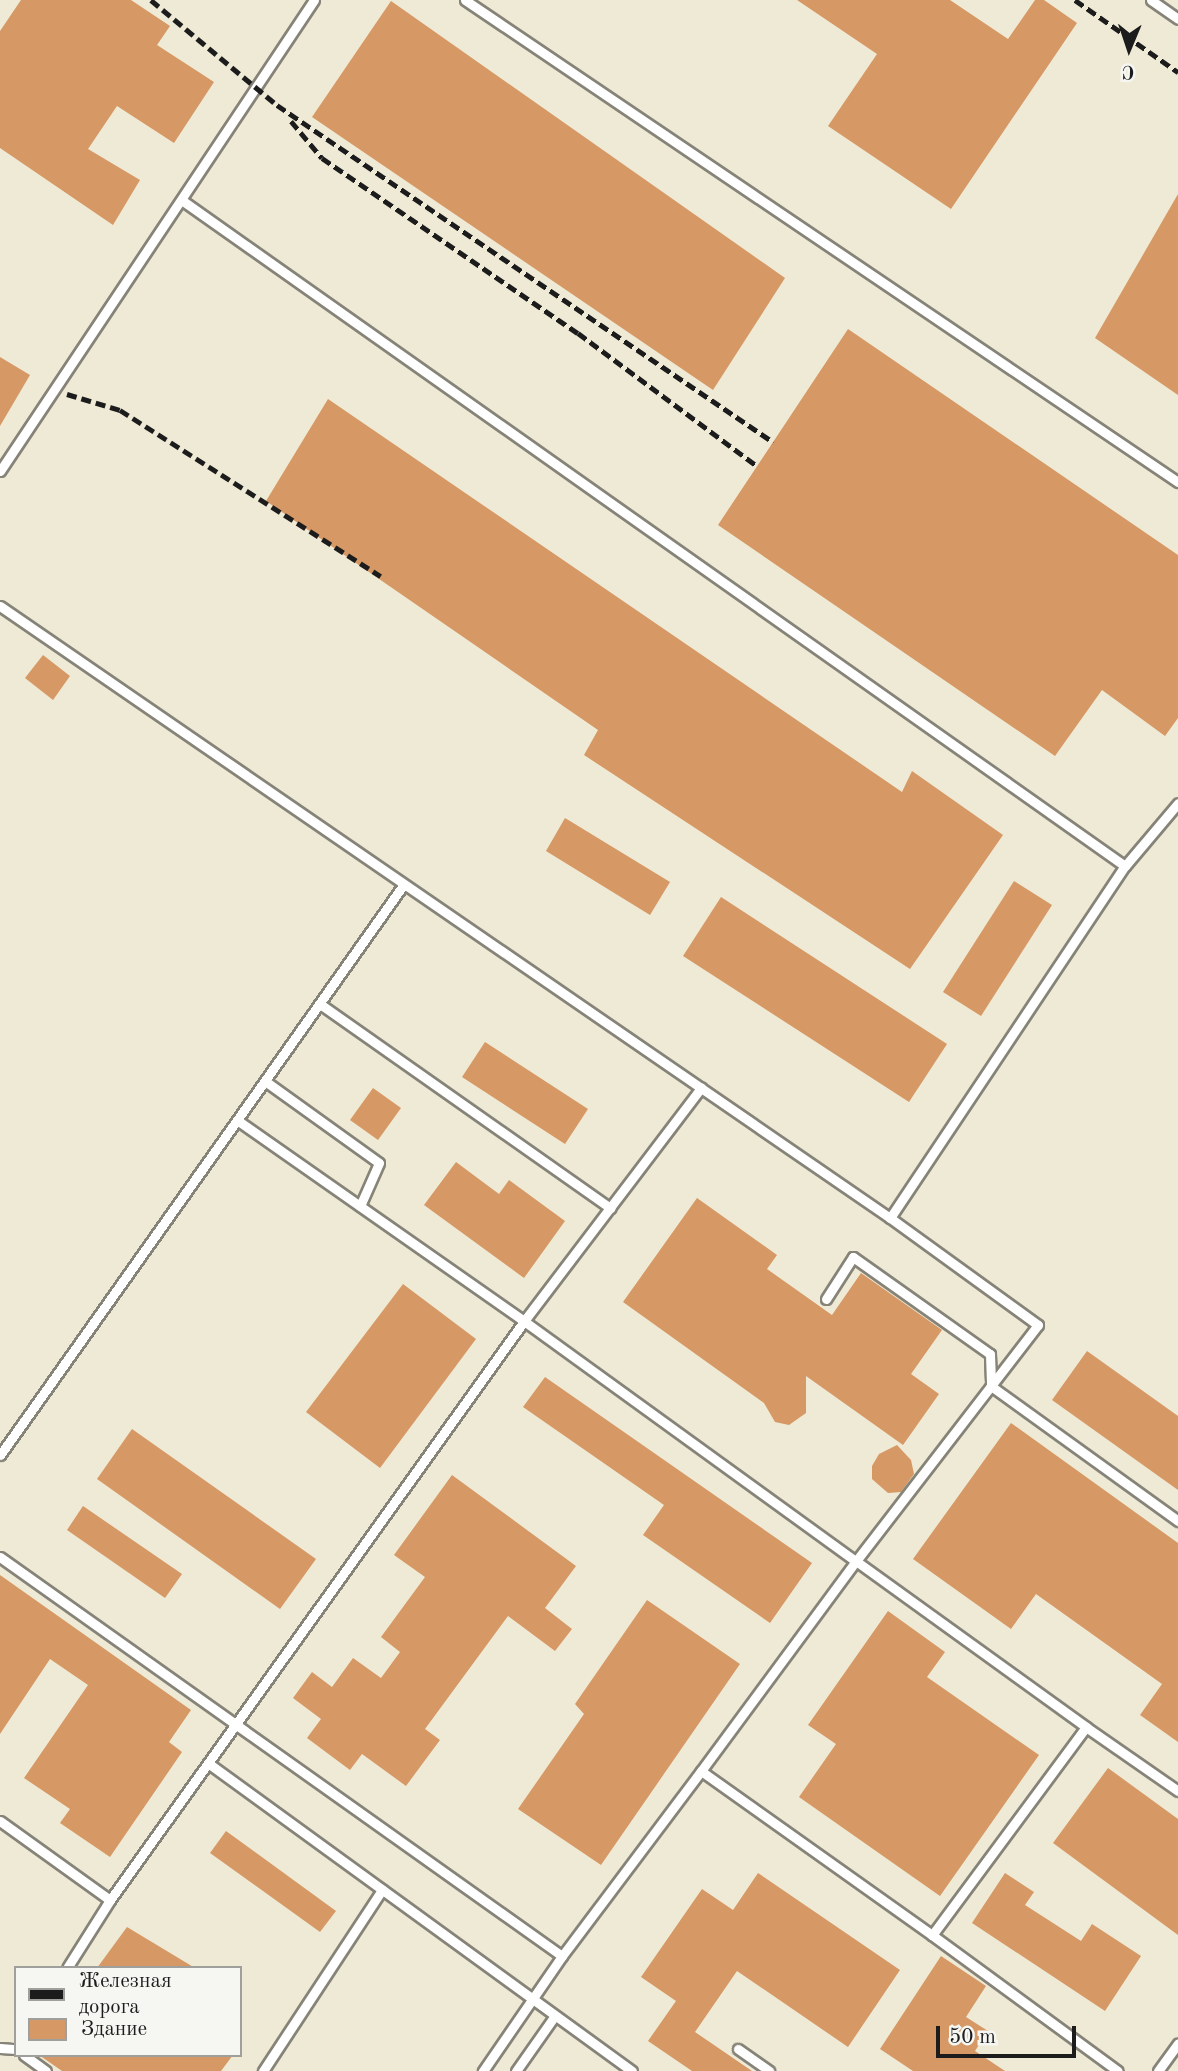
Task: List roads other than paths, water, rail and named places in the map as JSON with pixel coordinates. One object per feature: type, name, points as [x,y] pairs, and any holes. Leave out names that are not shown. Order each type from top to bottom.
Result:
[{"type":"lane","points":[[0,471],[183,201],[314,0]]},
{"type":"lane","points":[[465,0],[1178,482]]},
{"type":"lane","points":[[1150,0],[1178,19]]},
{"type":"lane","points":[[183,201],[1125,866]]},
{"type":"lane","points":[[0,606],[890,1218],[1038,1325],[856,1561],[562,1956],[483,2071]]},
{"type":"lane","points":[[890,1218],[1125,866],[1178,803]]},
{"type":"lane","points":[[0,1455],[404,884]]},
{"type":"lane","points":[[320,1004],[610,1208]]},
{"type":"lane","points":[[265,1081],[379,1163],[360,1206]]},
{"type":"lane","points":[[68,1966],[110,1900],[524,1321],[701,1088]]},
{"type":"lane","points":[[237,1120],[524,1321],[1178,1791]]},
{"type":"lane","points":[[825,1298],[853,1257],[990,1354],[991,1386]]},
{"type":"lane","points":[[991,1386],[1178,1521]]},
{"type":"lane","points":[[0,1557],[562,1956]]},
{"type":"lane","points":[[932,1935],[1086,1727]]},
{"type":"lane","points":[[208,1763],[554,2017],[632,2071]]},
{"type":"lane","points":[[701,1771],[1118,2071]]},
{"type":"lane","points":[[0,1821],[110,1900]]},
{"type":"lane","points":[[263,2071],[382,1890]]},
{"type":"lane","points":[[516,2071],[554,2017]]},
{"type":"lane","points":[[1158,2071],[1178,2043]]},
{"type":"lane","points":[[738,2049],[769,2071]]},
{"type":"lane","points":[[27,2057],[46,2071]]},
{"type":"railway","points":[[151,0],[277,105],[773,442]]},
{"type":"railway","points":[[1075,0],[1178,72]]},
{"type":"railway","points":[[291,121],[322,158],[578,333],[757,466]]},
{"type":"railway","points":[[67,394],[120,410],[381,576]]}]
